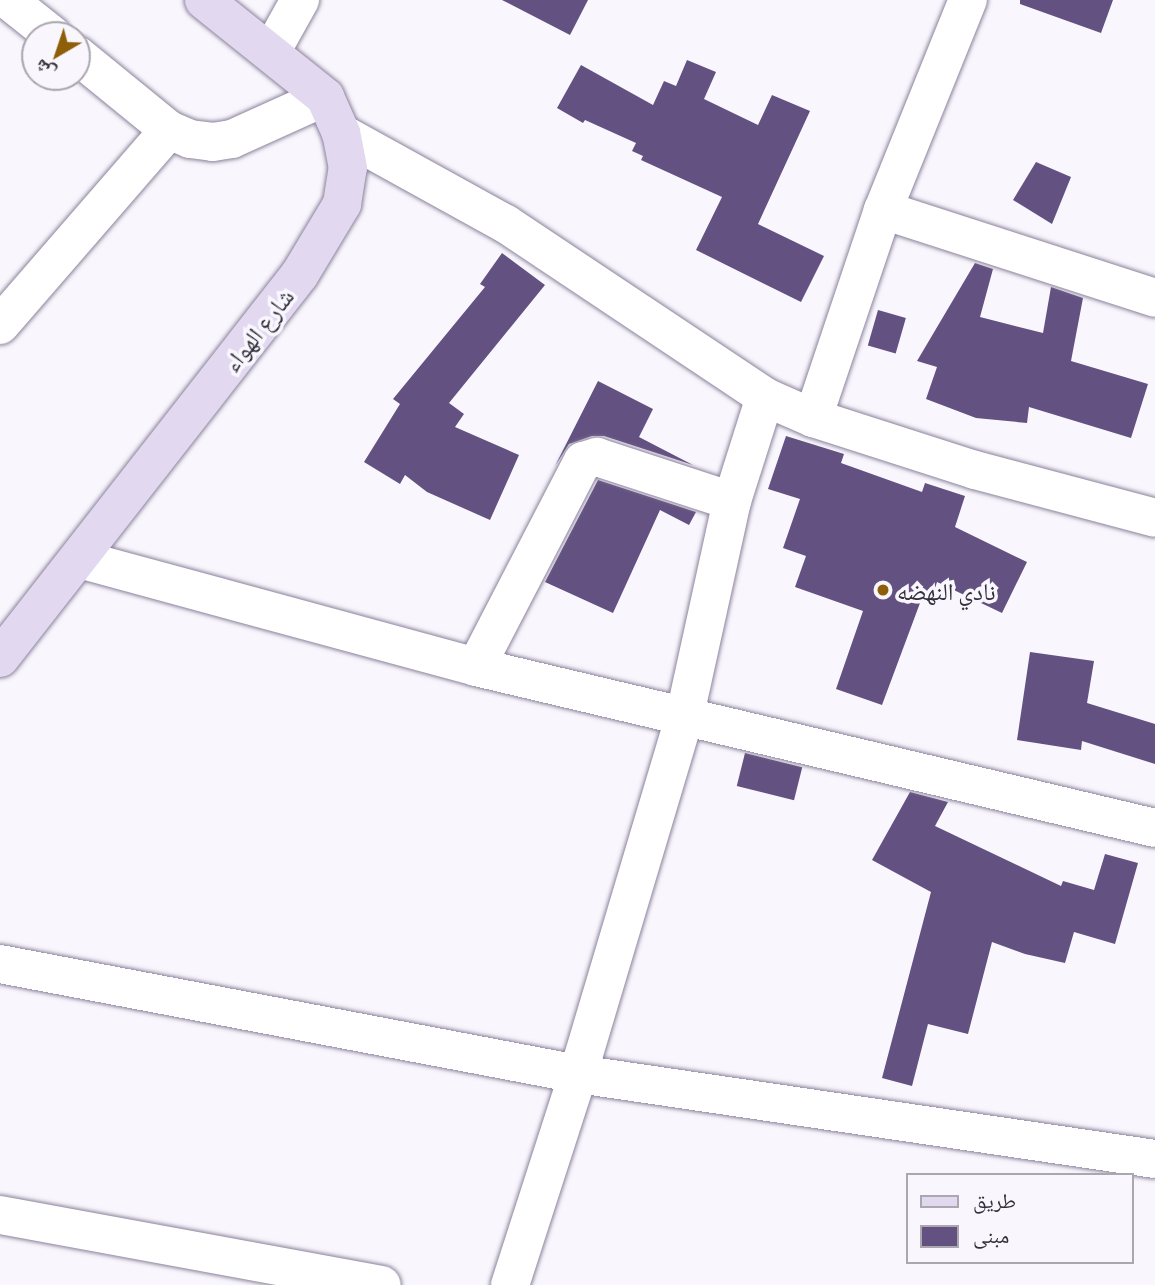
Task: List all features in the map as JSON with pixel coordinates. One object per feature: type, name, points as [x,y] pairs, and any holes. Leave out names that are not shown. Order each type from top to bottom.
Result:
[{"type":"street","points":[[8,0],[34,21]]},
{"type":"street","name":"شارع الهواء","points":[[0,658],[322,242],[342,204],[348,168],[341,133],[325,97],[204,0]]},
{"type":"street","points":[[271,52],[300,0]]},
{"type":"street","points":[[813,418],[883,210],[968,0]]},
{"type":"street","points":[[91,66],[169,130],[190,139],[213,142],[232,139],[325,97]]},
{"type":"street","points":[[0,325],[169,130]]},
{"type":"street","points":[[341,133],[506,225],[765,397],[813,418],[975,470],[1155,518]]},
{"type":"street","points":[[883,210],[1155,298]]},
{"type":"street","points":[[510,1285],[578,1074],[684,719],[732,501],[765,397]]},
{"type":"street","points":[[476,667],[583,461],[597,457],[732,501]]},
{"type":"street","points":[[79,559],[476,667],[684,719],[1155,828]]},
{"type":"street","points":[[0,964],[578,1074],[1155,1159]]},
{"type":"street","points":[[0,1215],[382,1285]]},
{"type":"building","points":[[502,0],[588,0],[570,35]]},
{"type":"building","points":[[1020,0],[1113,0],[1101,33],[1020,4]]},
{"type":"building","points":[[687,60],[716,72],[704,99],[758,125],[772,95],[810,111],[758,224],[824,256],[801,302],[696,250],[722,197],[641,160],[643,156],[632,151],[636,143],[585,120],[583,123],[557,108],[581,65],[653,105],[664,81],[676,86]]},
{"type":"building","points":[[1036,162],[1071,177],[1052,224],[1013,200]]},
{"type":"building","points":[[502,253],[545,285],[449,403],[464,414],[455,427],[519,455],[490,520],[427,492],[405,475],[400,484],[364,462],[400,404],[393,399],[485,287],[480,284]]},
{"type":"building","points":[[975,263],[993,269],[980,317],[1043,333],[1051,287],[1083,298],[1071,361],[1148,384],[1131,438],[1029,407],[1027,423],[976,418],[926,399],[937,367],[917,361]]},
{"type":"building","points":[[878,310],[906,318],[896,354],[868,346]]},
{"type":"building","points":[[598,381],[653,409],[639,437],[693,465],[604,436],[592,436],[569,444],[555,466]]},
{"type":"building","points":[[786,436],[844,454],[841,463],[922,492],[925,483],[965,496],[955,527],[1027,562],[1002,613],[937,582],[932,598],[923,595],[882,705],[836,689],[863,611],[795,587],[806,556],[783,548],[800,499],[768,489]]},
{"type":"building","points":[[598,480],[696,512],[689,525],[660,510],[613,613],[545,582]]},
{"type":"building","points":[[1030,652],[1094,661],[1087,703],[1155,724],[1155,764],[1082,741],[1081,750],[1017,740]]},
{"type":"building","points":[[745,753],[802,767],[794,800],[737,786]]},
{"type":"building","points":[[910,792],[948,802],[935,826],[1061,886],[1063,881],[1094,890],[1105,854],[1138,863],[1115,944],[1074,932],[1065,963],[1025,954],[992,942],[968,1034],[928,1024],[912,1086],[882,1078],[931,892],[872,860]]},
{"type":"place","name":"نادي النهضه","points":[[883,590]]}]
